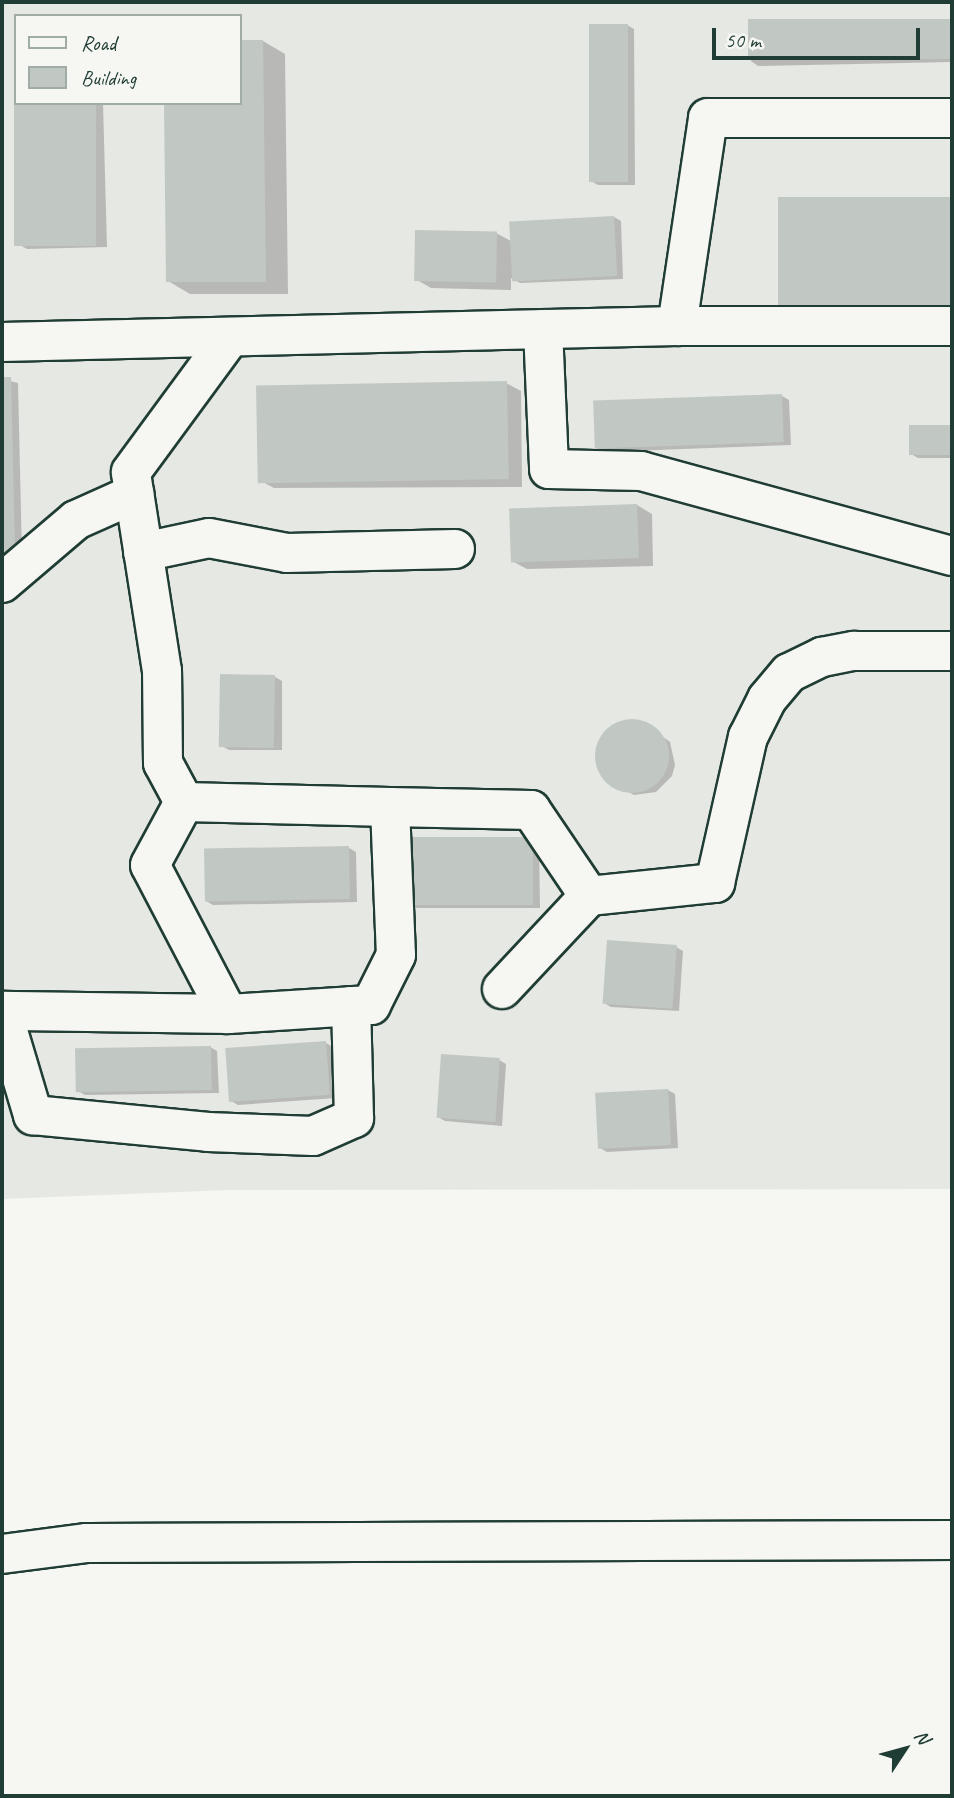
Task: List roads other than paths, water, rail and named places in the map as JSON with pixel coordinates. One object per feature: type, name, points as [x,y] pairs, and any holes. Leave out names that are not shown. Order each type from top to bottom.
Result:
[{"type":"street","points":[[677,326],[708,118],[952,118]]},
{"type":"street","points":[[2,342],[677,326],[952,326]]},
{"type":"street","points":[[543,329],[549,469],[641,471],[952,556]]},
{"type":"street","points":[[184,802],[163,763],[162,671],[131,472],[230,337]]},
{"type":"street","points":[[2,583],[76,520],[134,494]]},
{"type":"street","points":[[143,552],[209,538],[287,553],[455,548]]},
{"type":"street","points":[[502,989],[589,896],[715,883],[748,737],[767,699],[789,673],[822,657],[854,651],[952,651]]},
{"type":"street","points":[[184,802],[531,810],[589,896]]},
{"type":"street","points":[[184,802],[150,865],[228,1014]]},
{"type":"street","points":[[351,1006],[354,1118],[313,1136],[208,1132],[33,1115],[2,1011],[228,1014],[351,1006],[371,1005],[396,955],[390,807]]},
{"type":"street","points":[[2,1554],[87,1543],[952,1540]]}]
